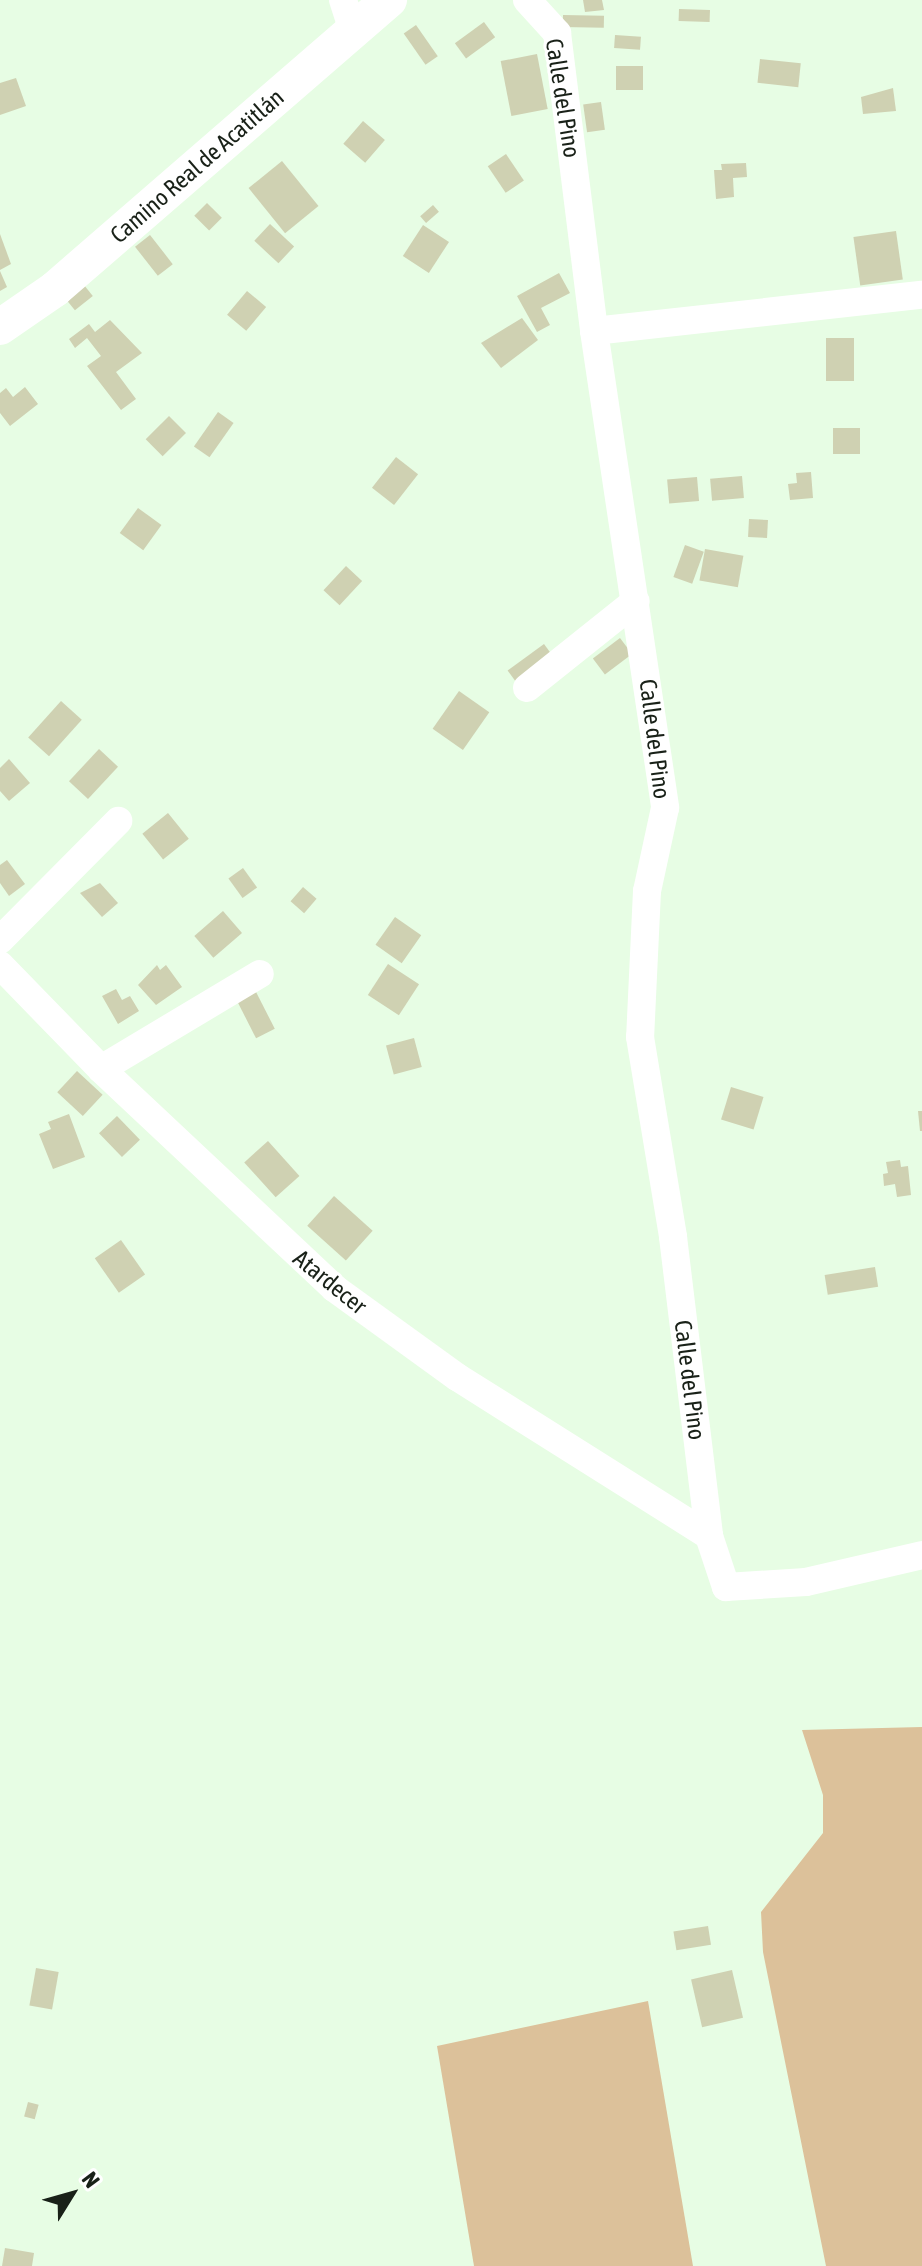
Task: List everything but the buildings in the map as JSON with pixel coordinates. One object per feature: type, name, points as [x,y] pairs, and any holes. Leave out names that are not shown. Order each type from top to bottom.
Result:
[{"type":"main road","name":"Camino Real de Acatitlán","points":[[0,327],[55,289],[348,15],[389,0]]},
{"type":"street","name":"Calle del Pino","points":[[527,0],[557,33],[594,331],[665,808],[647,891],[640,1037],[673,1237],[709,1536]]},
{"type":"street","points":[[594,331],[922,295]]},
{"type":"street","points":[[527,688],[636,601]]},
{"type":"street","points":[[0,940],[118,821]]},
{"type":"street","name":"Atardecer","points":[[0,965],[101,1069],[334,1288],[457,1377],[709,1536]]},
{"type":"street","points":[[101,1069],[260,974]]},
{"type":"street","points":[[709,1536],[726,1587],[806,1582],[922,1555]]},
{"type":"shaded area","points":[[922,1727],[922,2266],[826,2266],[763,1952],[761,1912],[823,1833],[823,1795],[802,1730]]},
{"type":"shaded area","points":[[648,2001],[693,2266],[474,2266],[437,2046]]}]
